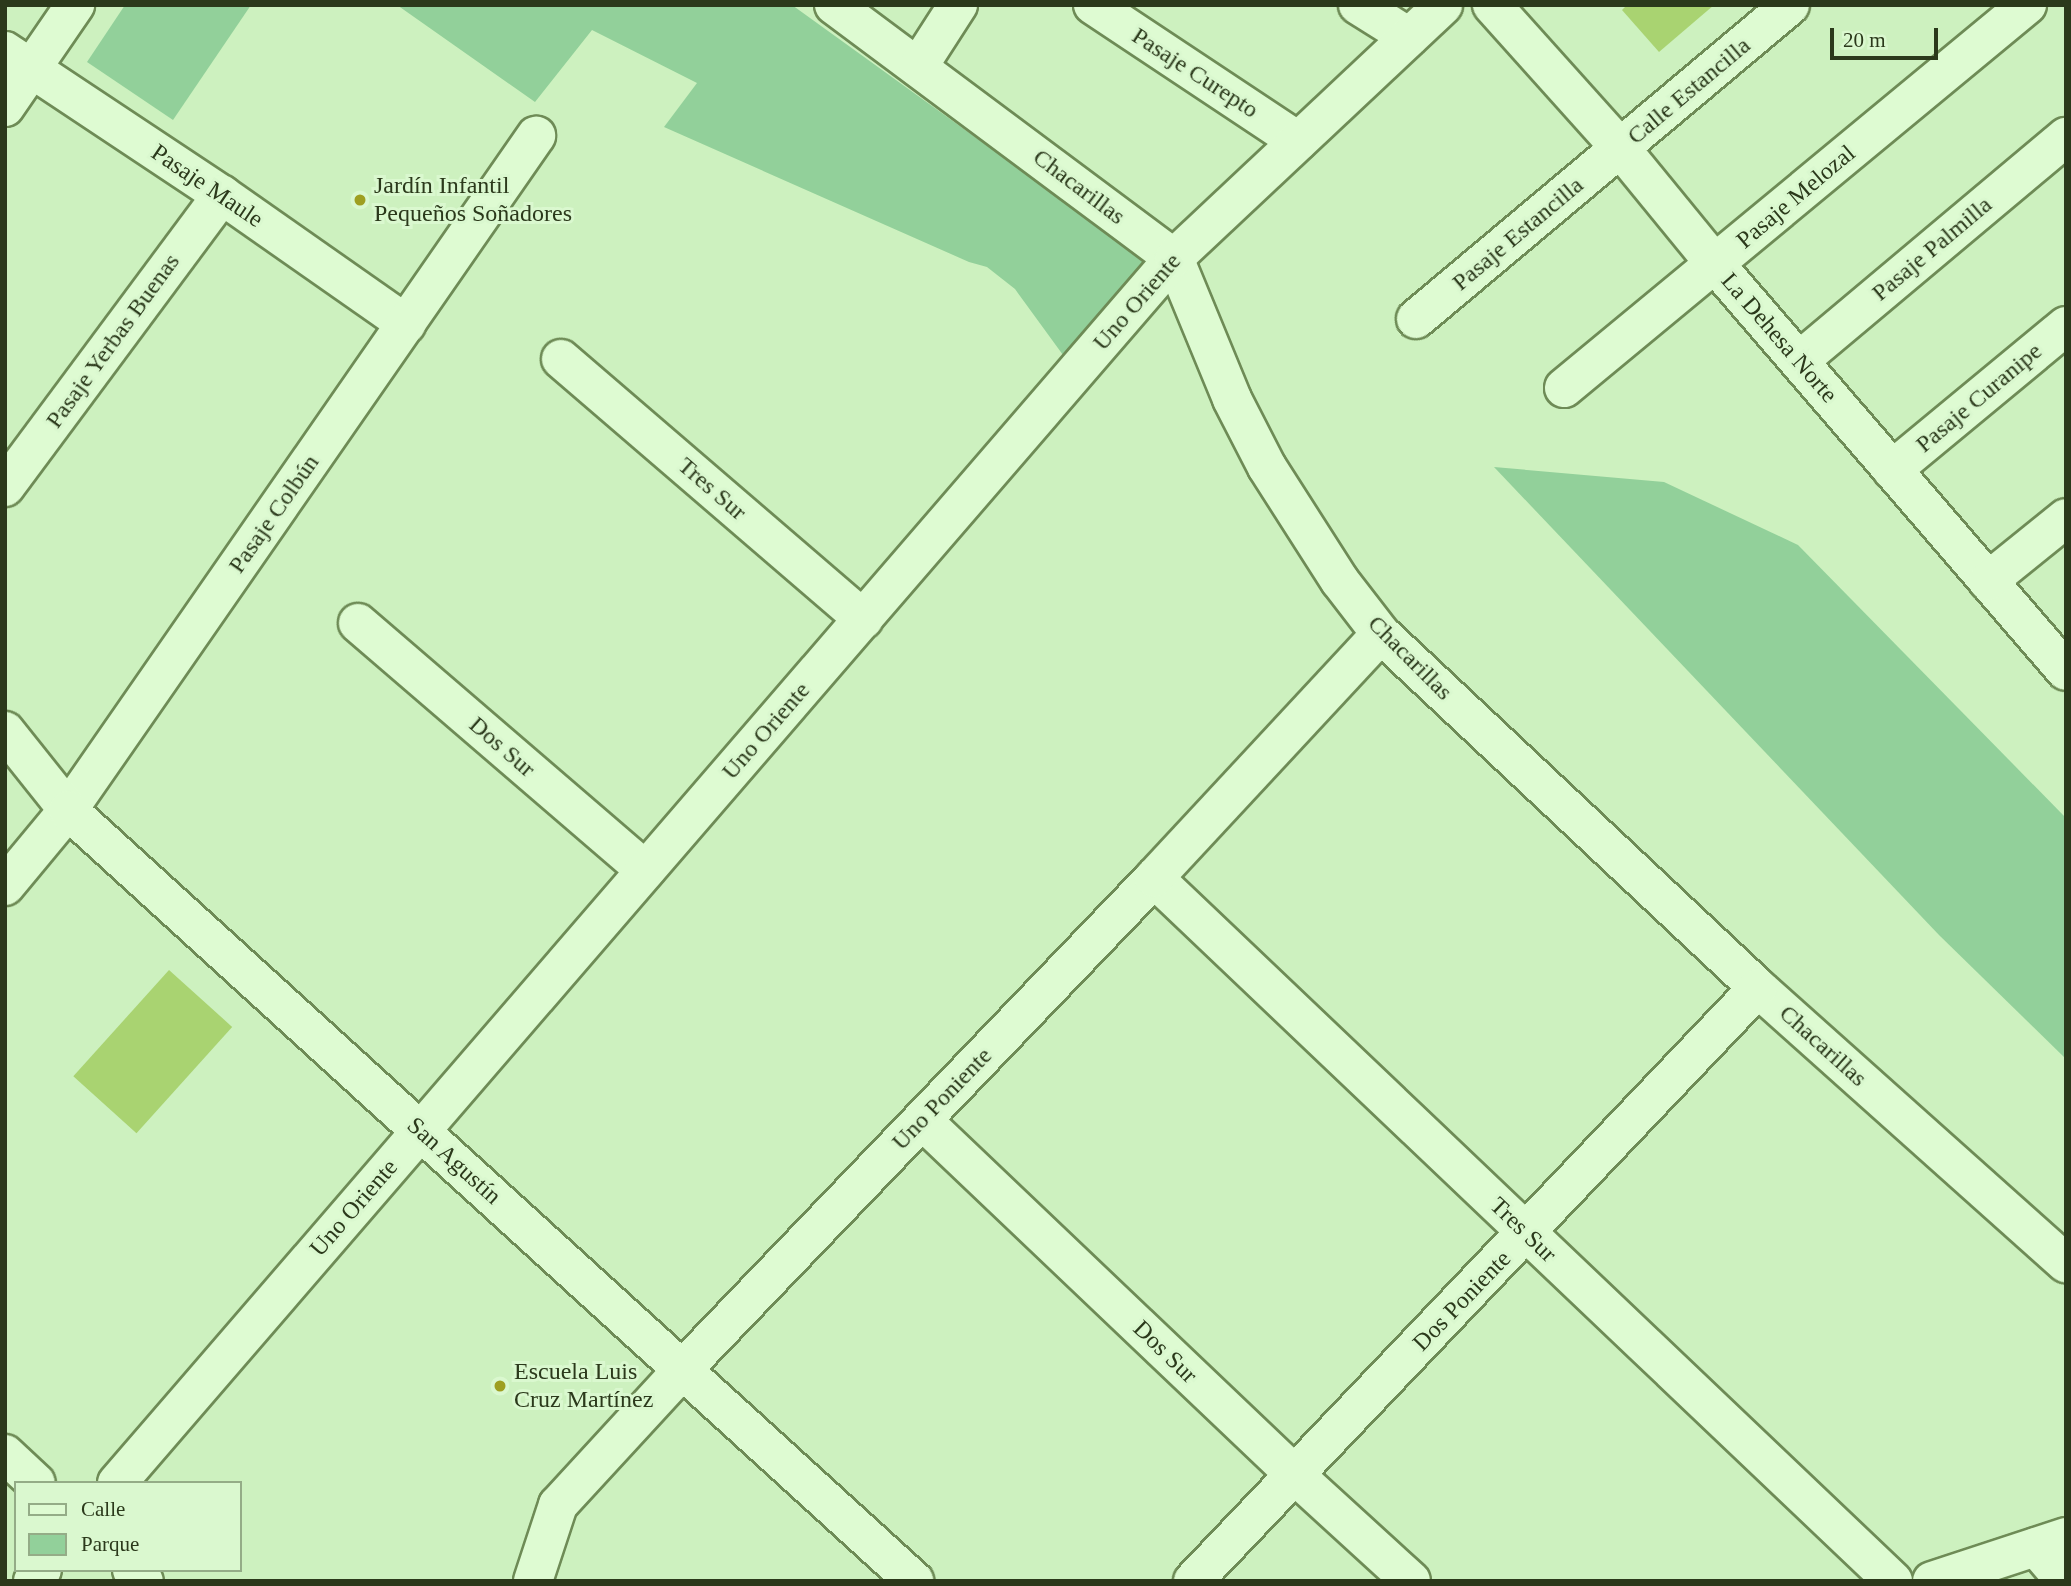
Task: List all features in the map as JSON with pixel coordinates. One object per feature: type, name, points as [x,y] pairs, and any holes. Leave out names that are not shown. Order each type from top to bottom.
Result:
[{"type":"street","points":[[5,107],[18,60],[75,5]]},
{"type":"street","name":"Chacarillas","points":[[834,5],[1174,258],[1206,341],[1267,467],[1340,581],[1381,634],[1758,988],[2066,1263]]},
{"type":"street","points":[[918,67],[958,5]]},
{"type":"street","name":"Pasaje Curepto","points":[[1093,5],[1298,141]]},
{"type":"street","points":[[1358,5],[1409,37]]},
{"type":"street","name":"Uno Oriente","points":[[119,1481],[1174,258],[1443,5]]},
{"type":"street","name":"La Dehesa Norte","points":[[1492,5],[1621,149],[1715,264],[2066,671]]},
{"type":"street","name":"Calle Estancilla","points":[[1621,149],[1790,5]]},
{"type":"street","name":"Pasaje Melozal","points":[[1564,388],[2027,5]]},
{"type":"street","name":"Pasaje Maule","points":[[18,60],[222,195],[406,324]]},
{"type":"street","name":"Pasaje Colbún","points":[[5,886],[68,810],[536,136]]},
{"type":"street","name":"Pasaje Palmilla","points":[[1799,361],[2066,137]]},
{"type":"street","name":"Pasaje Estancilla","points":[[1416,319],[1621,149]]},
{"type":"street","name":"Pasaje Yerbas Buenas","points":[[5,487],[222,195]]},
{"type":"street","name":"Pasaje Curanipe","points":[[1892,470],[2066,326]]},
{"type":"street","name":"Tres Sur","points":[[561,359],[863,619]]},
{"type":"street","points":[[1988,581],[2066,518]]},
{"type":"street","name":"Dos Sur","points":[[358,623],[645,870]]},
{"type":"street","name":"Uno Poniente","points":[[533,1581],[558,1505],[682,1370],[1154,878],[1381,634]]},
{"type":"street","name":"San Agustín","points":[[5,731],[68,810],[914,1581]]},
{"type":"street","name":"Tres Sur","points":[[1154,878],[1892,1581]]},
{"type":"street","name":"Dos Poniente","points":[[1193,1581],[1527,1234],[1758,988]]},
{"type":"street","name":"Dos Sur","points":[[922,1120],[1295,1475],[1411,1581]]},
{"type":"street","points":[[5,1454],[34,1481]]},
{"type":"street","points":[[1932,1581],[2051,1542],[2065,1581]]},
{"type":"green space","points":[[125,5],[251,5],[173,120],[87,62]]},
{"type":"green space","points":[[397,5],[792,5],[1147,261],[1063,355],[1015,289],[987,267],[969,262],[664,127],[697,83],[592,30],[535,102]]},
{"type":"green space","points":[[1494,467],[1664,482],[1798,545],[2066,818],[2066,1059],[1939,935]]},
{"type":"building","points":[[1627,5],[1714,5],[1659,52],[1622,10]]},
{"type":"building","points":[[169,970],[232,1027],[136,1133],[73,1076]]},
{"type":"place","name":"Jardín Infantil Pequeños Soñadores","points":[[360,200]]},
{"type":"place","name":"Escuela Luis Cruz Martínez","points":[[500,1386]]}]
